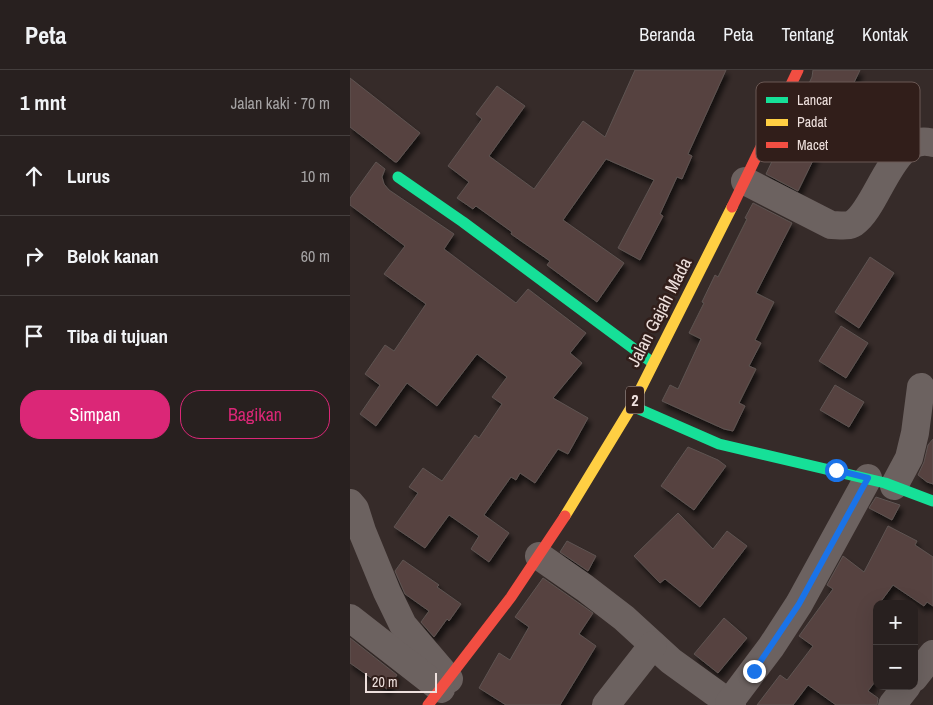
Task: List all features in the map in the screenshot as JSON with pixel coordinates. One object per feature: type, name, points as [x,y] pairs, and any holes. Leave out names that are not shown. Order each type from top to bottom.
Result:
[{"type":"main road","name":"Jalan Gajah Mada","points":[[792,82],[798,70]]},
{"type":"main road","name":"Jalan Gajah Mada","points":[[439,691],[539,556],[632,406],[756,158]]},
{"type":"main road","points":[[398,177],[430,198],[535,275],[599,325],[653,363]]},
{"type":"main road","points":[[632,406],[718,444],[868,478],[933,501]]},
{"type":"street","points":[[920,141],[924,140],[933,143]]},
{"type":"street","points":[[745,181],[831,225],[853,224],[863,214],[895,162]]},
{"type":"street","points":[[894,486],[909,458],[915,433],[921,387]]},
{"type":"street","points":[[539,556],[624,618],[691,676],[730,704],[799,604],[868,478]]},
{"type":"street","points":[[350,504],[355,509],[387,592],[439,691]]},
{"type":"street","points":[[350,618],[439,691]]},
{"type":"street","points":[[606,705],[653,645]]},
{"type":"street","points":[[918,673],[933,654]]},
{"type":"street","points":[[892,705],[905,690]]},
{"type":"building","points":[[635,70],[726,70],[688,154],[692,156],[682,179],[677,177],[660,214],[663,216],[640,260],[618,248],[654,180],[606,159],[563,220],[624,263],[597,302],[547,265],[550,261],[511,234],[512,232],[476,206],[473,209],[457,198],[469,182],[448,166],[482,119],[476,114],[497,86],[525,106],[489,156],[534,189],[583,121],[605,137]]},
{"type":"building","points":[[813,70],[860,70],[854,82],[810,82]]},
{"type":"building","points":[[350,78],[420,133],[397,162],[350,127]]},
{"type":"building","points":[[376,162],[385,169],[382,177],[384,184],[389,190],[454,234],[444,249],[516,303],[528,289],[586,333],[570,353],[582,363],[553,398],[588,418],[568,454],[558,449],[535,483],[520,473],[516,480],[511,477],[484,515],[509,533],[489,562],[471,549],[479,536],[449,515],[425,548],[394,527],[418,493],[409,487],[423,468],[442,481],[475,435],[479,438],[502,404],[492,397],[507,377],[477,354],[437,406],[407,383],[376,426],[360,414],[380,385],[365,374],[385,345],[394,351],[426,304],[384,274],[405,246],[350,205],[350,198]]},
{"type":"building","points":[[772,162],[812,162],[798,191],[766,174]]},
{"type":"building","points":[[753,203],[792,223],[756,293],[774,302],[755,340],[761,343],[749,366],[756,369],[739,403],[745,406],[733,431],[724,429],[662,401],[670,385],[678,389],[701,339],[689,333],[715,275],[718,277]]},
{"type":"building","points":[[870,257],[894,273],[859,328],[835,312]]},
{"type":"building","points":[[841,326],[868,343],[846,378],[819,361]]},
{"type":"building","points":[[835,385],[864,402],[849,427],[820,410]]},
{"type":"building","points":[[933,439],[933,484],[918,475],[924,462],[928,445]]},
{"type":"building","points":[[688,447],[718,460],[726,466],[694,510],[661,486]]},
{"type":"building","points":[[876,497],[900,505],[892,520],[869,508]]},
{"type":"building","points":[[678,513],[713,549],[727,531],[747,546],[700,607],[665,579],[660,583],[634,556]]},
{"type":"building","points":[[888,526],[917,541],[915,545],[933,557],[933,606],[927,602],[924,606],[918,600],[893,585],[882,600],[873,600],[873,684],[868,691],[878,698],[877,705],[836,705],[808,685],[793,705],[757,705],[780,675],[787,680],[813,646],[799,636],[833,589],[827,585],[843,556],[864,572]]},
{"type":"building","points":[[567,541],[596,556],[588,571],[560,552]]},
{"type":"building","points":[[403,560],[439,585],[437,587],[461,604],[434,637],[421,622],[429,611],[405,594],[395,571]]},
{"type":"building","points":[[543,578],[593,613],[579,634],[596,646],[560,705],[506,705],[479,688],[499,653],[510,660],[529,627],[515,617]]},
{"type":"building","points":[[724,618],[747,638],[718,673],[694,654]]},
{"type":"building","points":[[350,638],[397,675],[387,689],[350,663]]},
{"type":"traffic: fast","points":[[398,177],[463,222],[653,363]]},
{"type":"traffic: fast","points":[[632,406],[719,444],[885,483],[933,501]]},
{"type":"traffic: slow","points":[[565,516],[632,406],[732,207]]},
{"type":"traffic: jam","points":[[792,82],[798,70]]},
{"type":"traffic: jam","points":[[732,207],[756,157]]},
{"type":"traffic: jam","points":[[428,705],[511,597],[565,516]]},
{"type":"route","points":[[754,671],[799,604],[866,485],[868,478],[836,470]]}]
